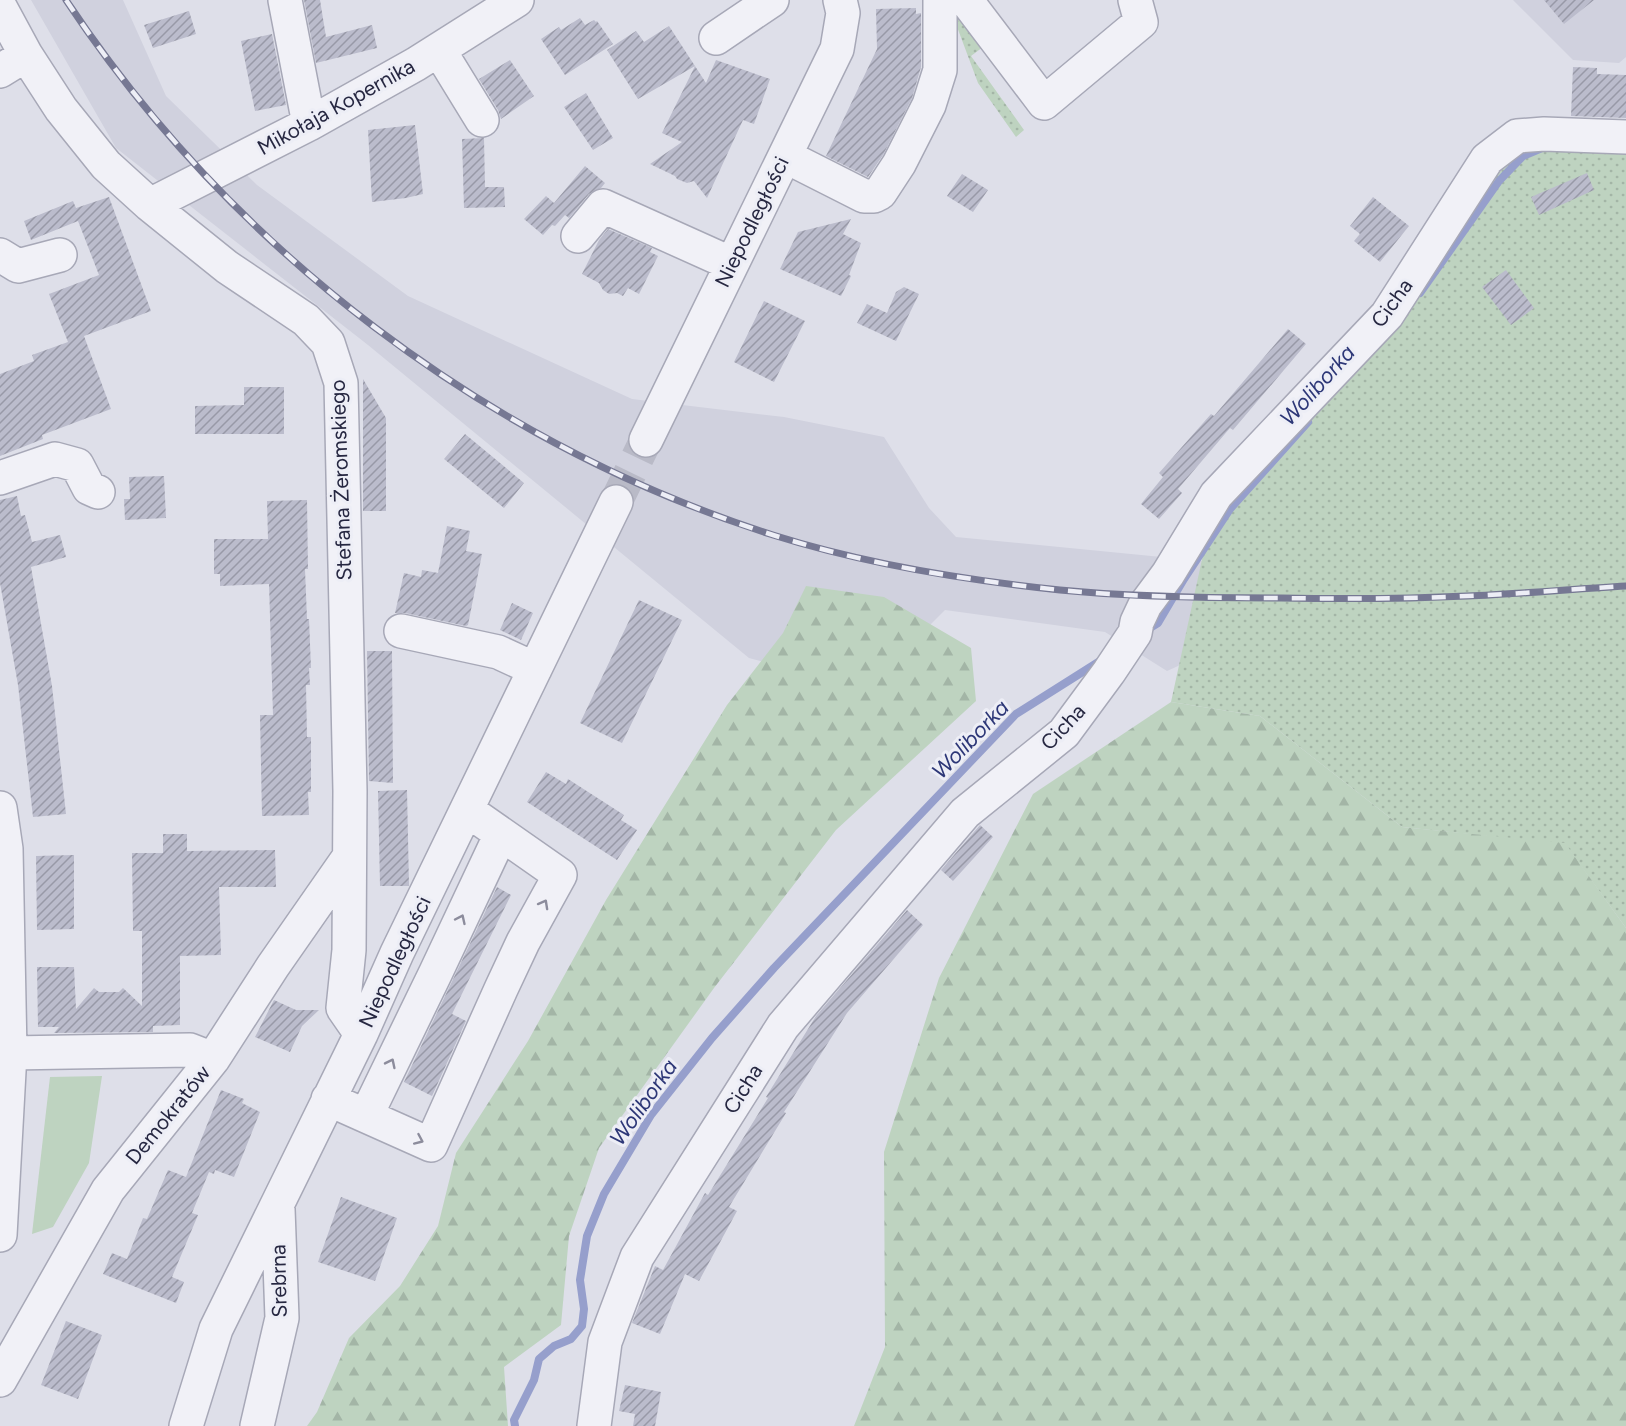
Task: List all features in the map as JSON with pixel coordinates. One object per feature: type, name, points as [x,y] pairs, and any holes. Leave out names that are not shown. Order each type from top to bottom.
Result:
[{"type":"street","points":[[285,0],[309,124]]},
{"type":"street","name":"Mikołaja Kopernika","points":[[150,205],[309,124],[416,64],[517,0]]},
{"type":"street","points":[[716,38],[771,0]]},
{"type":"street","name":"Niepodległości","points":[[646,440],[837,49],[843,12],[840,0]]},
{"type":"street","points":[[785,156],[864,196],[874,196],[880,193],[899,164],[929,105],[940,70],[940,0]]},
{"type":"street","points":[[966,0],[1044,103],[1141,22],[1135,0]]},
{"type":"street","name":"Stefana Żeromskiego","points":[[0,7],[13,63],[61,109],[106,165],[150,205],[227,267],[306,320],[328,343],[341,383],[349,779],[349,950],[343,1008],[361,1034]]},
{"type":"street","points":[[439,50],[482,120]]},
{"type":"street","name":"Cicha","points":[[594,1426],[605,1342],[637,1257],[783,1026],[965,813],[1064,733],[1135,633],[1137,622],[1145,605],[1168,574],[1216,495],[1387,315],[1487,159],[1516,136],[1544,134],[1626,137]]},
{"type":"street","points":[[578,236],[603,206],[732,264]]},
{"type":"street","points":[[0,255],[18,266],[60,255]]},
{"type":"street","points":[[0,478],[55,459],[77,465],[89,488],[98,492]]},
{"type":"street","name":"Niepodległości","points":[[186,1426],[216,1329],[361,1034],[397,953],[616,502]]},
{"type":"street","points":[[401,632],[498,652],[535,669]]},
{"type":"street","points":[[0,808],[6,849],[10,1053],[2,1158],[0,1235]]},
{"type":"street","points":[[328,1099],[431,1145],[506,956],[560,875],[467,810]]},
{"type":"street","points":[[366,1116],[501,834]]},
{"type":"street","name":"Demokratów","points":[[2,1370],[108,1190],[213,1059],[273,966],[349,857]]},
{"type":"street","points":[[397,953],[436,972]]},
{"type":"street","points":[[10,1053],[190,1050],[213,1059]]},
{"type":"street","name":"Srebrna","points":[[256,1426],[282,1318],[277,1205]]},
{"type":"shaded area","points":[[31,0],[123,0],[166,96],[257,185],[408,296],[632,399],[784,417],[884,437],[929,508],[956,537],[1233,564],[1209,652],[1167,671],[1105,632],[945,610],[866,689],[749,658],[368,345],[116,148]]},
{"type":"shaded area","points":[[1513,0],[1626,0],[1626,57],[1619,63],[1573,60]]},
{"type":"green space","points":[[947,0],[987,44],[971,56],[1024,130],[1016,137],[978,83]]},
{"type":"green space","points":[[1517,136],[1626,138],[1626,928],[1565,844],[1402,827],[1260,716],[1171,702],[1216,495]]},
{"type":"green space","points":[[806,586],[884,597],[971,648],[976,701],[836,830],[714,988],[599,1148],[569,1236],[561,1325],[504,1367],[508,1426],[307,1426],[317,1412],[349,1338],[400,1286],[438,1226],[456,1153],[528,1041],[606,900],[727,705],[783,633]]},
{"type":"green space","points":[[1171,702],[1260,716],[1402,827],[1565,843],[1626,928],[1626,1426],[854,1426],[885,1347],[884,1152],[939,978],[1033,794]]},
{"type":"green space","points":[[102,1076],[89,1163],[53,1227],[32,1234],[50,1077]]},
{"type":"building","points":[[304,0],[320,0],[326,37],[372,25],[377,48],[316,63]]},
{"type":"building","points":[[1544,0],[1594,0],[1564,24]]},
{"type":"building","points":[[916,8],[916,14],[921,13],[921,67],[912,98],[883,155],[868,177],[826,156],[877,49],[876,9]]},
{"type":"building","points":[[189,11],[196,34],[153,48],[144,25]]},
{"type":"building","points":[[580,18],[585,25],[594,20],[597,21],[613,44],[565,75],[541,39],[559,27],[561,30]]},
{"type":"building","points":[[669,26],[695,66],[638,99],[607,50],[636,31],[644,42]]},
{"type":"building","points":[[272,34],[286,105],[255,111],[241,41]]},
{"type":"building","points":[[510,60],[534,96],[501,119],[479,79]]},
{"type":"building","points":[[716,60],[770,79],[754,124],[743,120],[707,198],[694,181],[687,183],[650,164],[682,142],[662,133],[695,66],[706,83]]},
{"type":"building","points":[[1573,67],[1597,68],[1597,74],[1626,75],[1626,118],[1571,116]]},
{"type":"building","points":[[586,93],[613,138],[593,150],[564,107]]},
{"type":"building","points":[[415,125],[423,194],[372,202],[368,130]]},
{"type":"building","points":[[484,138],[485,187],[504,187],[505,207],[464,208],[462,139]]},
{"type":"building","points":[[585,166],[605,183],[601,188],[589,194],[569,218],[565,215],[543,235],[524,219],[546,196],[554,203]]},
{"type":"building","points":[[1587,173],[1594,190],[1539,215],[1531,197]]},
{"type":"building","points":[[962,174],[988,190],[973,212],[947,196]]},
{"type":"building","points":[[109,197],[151,311],[84,336],[111,409],[42,435],[43,439],[0,456],[0,374],[34,361],[32,355],[68,342],[49,294],[99,275],[78,221],[31,240],[24,221],[73,201],[76,208]]},
{"type":"building","points":[[1373,197],[1409,226],[1380,262],[1354,241],[1360,234],[1350,226]]},
{"type":"building","points":[[851,219],[843,234],[861,243],[849,275],[851,276],[841,296],[780,269],[798,232]]},
{"type":"building","points":[[608,229],[652,248],[650,252],[658,256],[639,294],[628,288],[623,296],[617,293],[609,294],[599,283],[582,274],[599,240]]},
{"type":"building","points":[[1506,270],[1534,308],[1511,325],[1482,287]]},
{"type":"building","points":[[904,287],[919,294],[896,341],[857,323],[867,304],[887,313],[896,292]]},
{"type":"building","points":[[764,301],[805,321],[774,382],[734,362]]},
{"type":"building","points":[[1288,329],[1306,344],[1233,430],[1230,428],[1178,489],[1182,493],[1159,519],[1141,504],[1163,477],[1159,473],[1211,414],[1214,416]]},
{"type":"building","points":[[363,379],[386,418],[386,511],[363,511]]},
{"type":"building","points":[[244,387],[284,387],[284,434],[195,434],[195,406],[244,405]]},
{"type":"building","points":[[465,434],[524,483],[504,508],[444,459]]},
{"type":"building","points":[[164,476],[166,518],[125,520],[124,499],[130,499],[129,477]]},
{"type":"building","points":[[17,496],[21,516],[25,515],[32,542],[60,535],[66,557],[31,567],[52,686],[66,814],[33,817],[18,685],[0,583],[0,500]]},
{"type":"building","points":[[307,500],[308,569],[305,569],[311,668],[309,668],[310,685],[306,685],[307,737],[311,737],[309,815],[262,816],[260,715],[273,715],[269,584],[220,586],[220,574],[214,574],[214,539],[268,539],[267,501]]},
{"type":"building","points":[[447,526],[470,531],[466,551],[482,554],[466,626],[405,613],[395,613],[404,573],[421,577],[422,570],[438,573]]},
{"type":"building","points":[[639,600],[682,620],[622,743],[580,723]]},
{"type":"building","points":[[512,603],[533,613],[521,640],[500,630]]},
{"type":"building","points":[[367,651],[392,651],[393,783],[369,781]]},
{"type":"building","points":[[546,772],[566,784],[568,779],[624,815],[621,820],[637,830],[617,860],[527,802]]},
{"type":"building","points":[[407,790],[409,886],[380,886],[378,791]]},
{"type":"building","points":[[980,825],[993,837],[953,881],[941,870]]},
{"type":"building","points":[[163,834],[187,834],[187,851],[275,850],[276,887],[219,887],[221,955],[180,956],[180,1025],[153,1026],[153,1032],[54,1033],[59,1027],[38,1027],[37,967],[74,967],[76,1009],[94,988],[99,992],[119,992],[123,988],[142,1006],[142,931],[133,931],[132,853],[163,853]]},
{"type":"building","points":[[74,855],[74,929],[37,930],[36,856]]},
{"type":"building","points":[[497,887],[511,895],[452,1014],[466,1021],[432,1096],[404,1082]]},
{"type":"building","points":[[907,910],[923,925],[847,1013],[784,1112],[786,1113],[729,1207],[737,1211],[699,1281],[685,1274],[660,1334],[632,1323],[655,1266],[663,1270],[705,1193],[708,1195],[816,1016]]},
{"type":"building","points":[[274,1000],[296,1010],[319,1010],[302,1026],[290,1052],[255,1037]]},
{"type":"building","points":[[221,1090],[244,1099],[242,1103],[260,1112],[234,1177],[215,1170],[214,1174],[209,1172],[192,1213],[198,1215],[172,1277],[184,1282],[176,1303],[103,1274],[112,1253],[127,1259],[143,1218],[147,1219],[168,1170],[186,1177]]},
{"type":"building","points":[[341,1197],[397,1218],[375,1281],[318,1262]]},
{"type":"building","points":[[66,1321],[102,1335],[78,1399],[41,1385]]},
{"type":"building","points":[[625,1385],[661,1392],[655,1426],[633,1426],[635,1414],[619,1411]]},
{"type":"waterway","name":"Woliborka","points":[[1420,293],[1499,181],[1523,156],[1542,148]]},
{"type":"waterway","name":"Woliborka","points":[[1145,631],[1158,623],[1230,509],[1308,422]]},
{"type":"waterway","name":"Woliborka","points":[[515,1426],[514,1420],[534,1380],[539,1359],[554,1346],[571,1339],[582,1326],[584,1309],[580,1280],[587,1236],[604,1194],[651,1115],[712,1038],[774,968],[1016,714],[1100,661]]},
{"type":"tunnel","points":[[616,502],[646,440]]},
{"type":"railway","points":[[66,0],[132,91],[206,176],[287,255],[374,327],[467,392],[565,448],[667,496],[773,535],[879,563],[951,576],[1060,590],[1170,597],[1374,599],[1487,595],[1626,586]]}]
